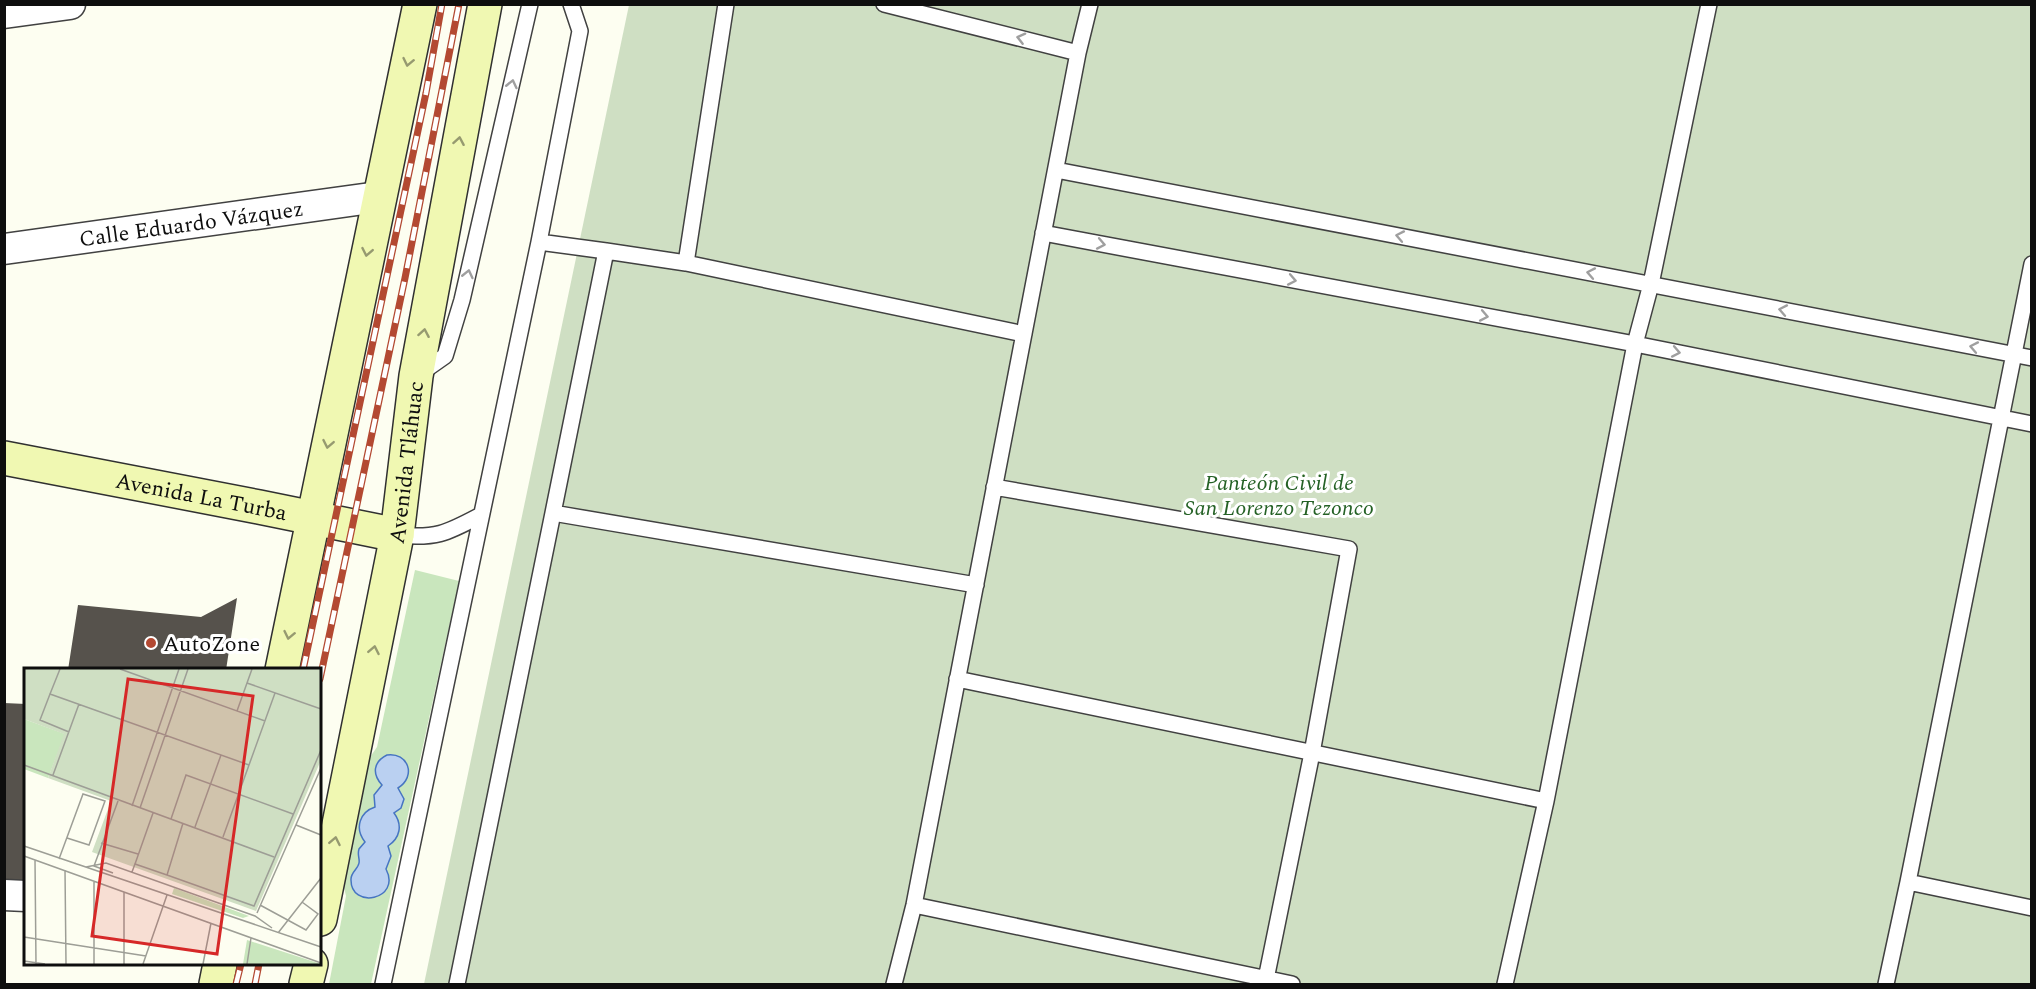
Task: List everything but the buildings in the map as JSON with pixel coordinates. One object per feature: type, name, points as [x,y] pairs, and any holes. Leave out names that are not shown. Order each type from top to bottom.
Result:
[{"type":"main road","points":[[282,668],[378,197],[420,4]]},
{"type":"main road","name":"Avenida Tláhuac","points":[[321,914],[397,535],[416,376],[485,4]]},
{"type":"main road","name":"Avenida La Turba","points":[[4,458],[397,535]]},
{"type":"main road","points":[[216,984],[220,965]]},
{"type":"main road","points":[[306,984],[310,965]]},
{"type":"street","points":[[4,13],[70,4]]},
{"type":"street","name":"Calle Eduardo Vázquez","points":[[4,249],[378,197]]},
{"type":"street","points":[[4,895],[24,896]]},
{"type":"lane","points":[[416,376],[446,356],[462,300],[530,4]]},
{"type":"lane","points":[[383,984],[539,242],[580,31],[571,4]]},
{"type":"lane","points":[[686,263],[726,4]]},
{"type":"lane","points":[[884,4],[1078,52]]},
{"type":"lane","points":[[894,984],[914,905],[1078,52],[1090,4]]},
{"type":"lane","points":[[1505,984],[1546,801],[1635,344],[1651,284],[1709,4]]},
{"type":"lane","points":[[1056,170],[2031,358]]},
{"type":"lane","points":[[1043,233],[1635,344],[2031,424]]},
{"type":"lane","points":[[539,242],[686,263],[1024,334]]},
{"type":"lane","points":[[457,984],[606,251]]},
{"type":"lane","points":[[1886,984],[2002,418],[2012,354],[2031,264]]},
{"type":"lane","points":[[994,487],[1349,549],[1312,753],[1265,982]]},
{"type":"lane","points":[[553,513],[976,585]]},
{"type":"lane","points":[[397,535],[416,537],[444,534],[481,515]]},
{"type":"lane","points":[[957,679],[1546,801]]},
{"type":"lane","points":[[1908,882],[2031,908]]},
{"type":"lane","points":[[914,905],[1265,982],[1292,984]]},
{"type":"green space","name":"Panteón Civil de San Lorenzo Tezonco","points":[[629,5],[2031,5],[2031,984],[424,984]]},
{"type":"green space","points":[[415,570],[459,581],[371,984],[329,984],[346,896],[341,875],[366,763],[377,747]]},
{"type":"water","points":[[387,755],[400,757],[408,766],[407,777],[398,788],[404,799],[401,808],[394,813],[399,822],[399,831],[388,846],[391,856],[386,869],[389,880],[387,888],[382,894],[366,898],[358,895],[353,889],[351,877],[359,863],[359,849],[365,842],[360,831],[360,821],[370,809],[375,807],[374,795],[382,785],[375,773],[376,768],[379,761]]},
{"type":"railway","points":[[303,668],[426,93],[442,4]]},
{"type":"railway","points":[[321,674],[405,278],[459,4]]},
{"type":"railway","points":[[236,984],[241,965]]},
{"type":"railway","points":[[255,984],[259,965]]},
{"type":"place","name":"AutoZone","points":[[151,643]]}]
